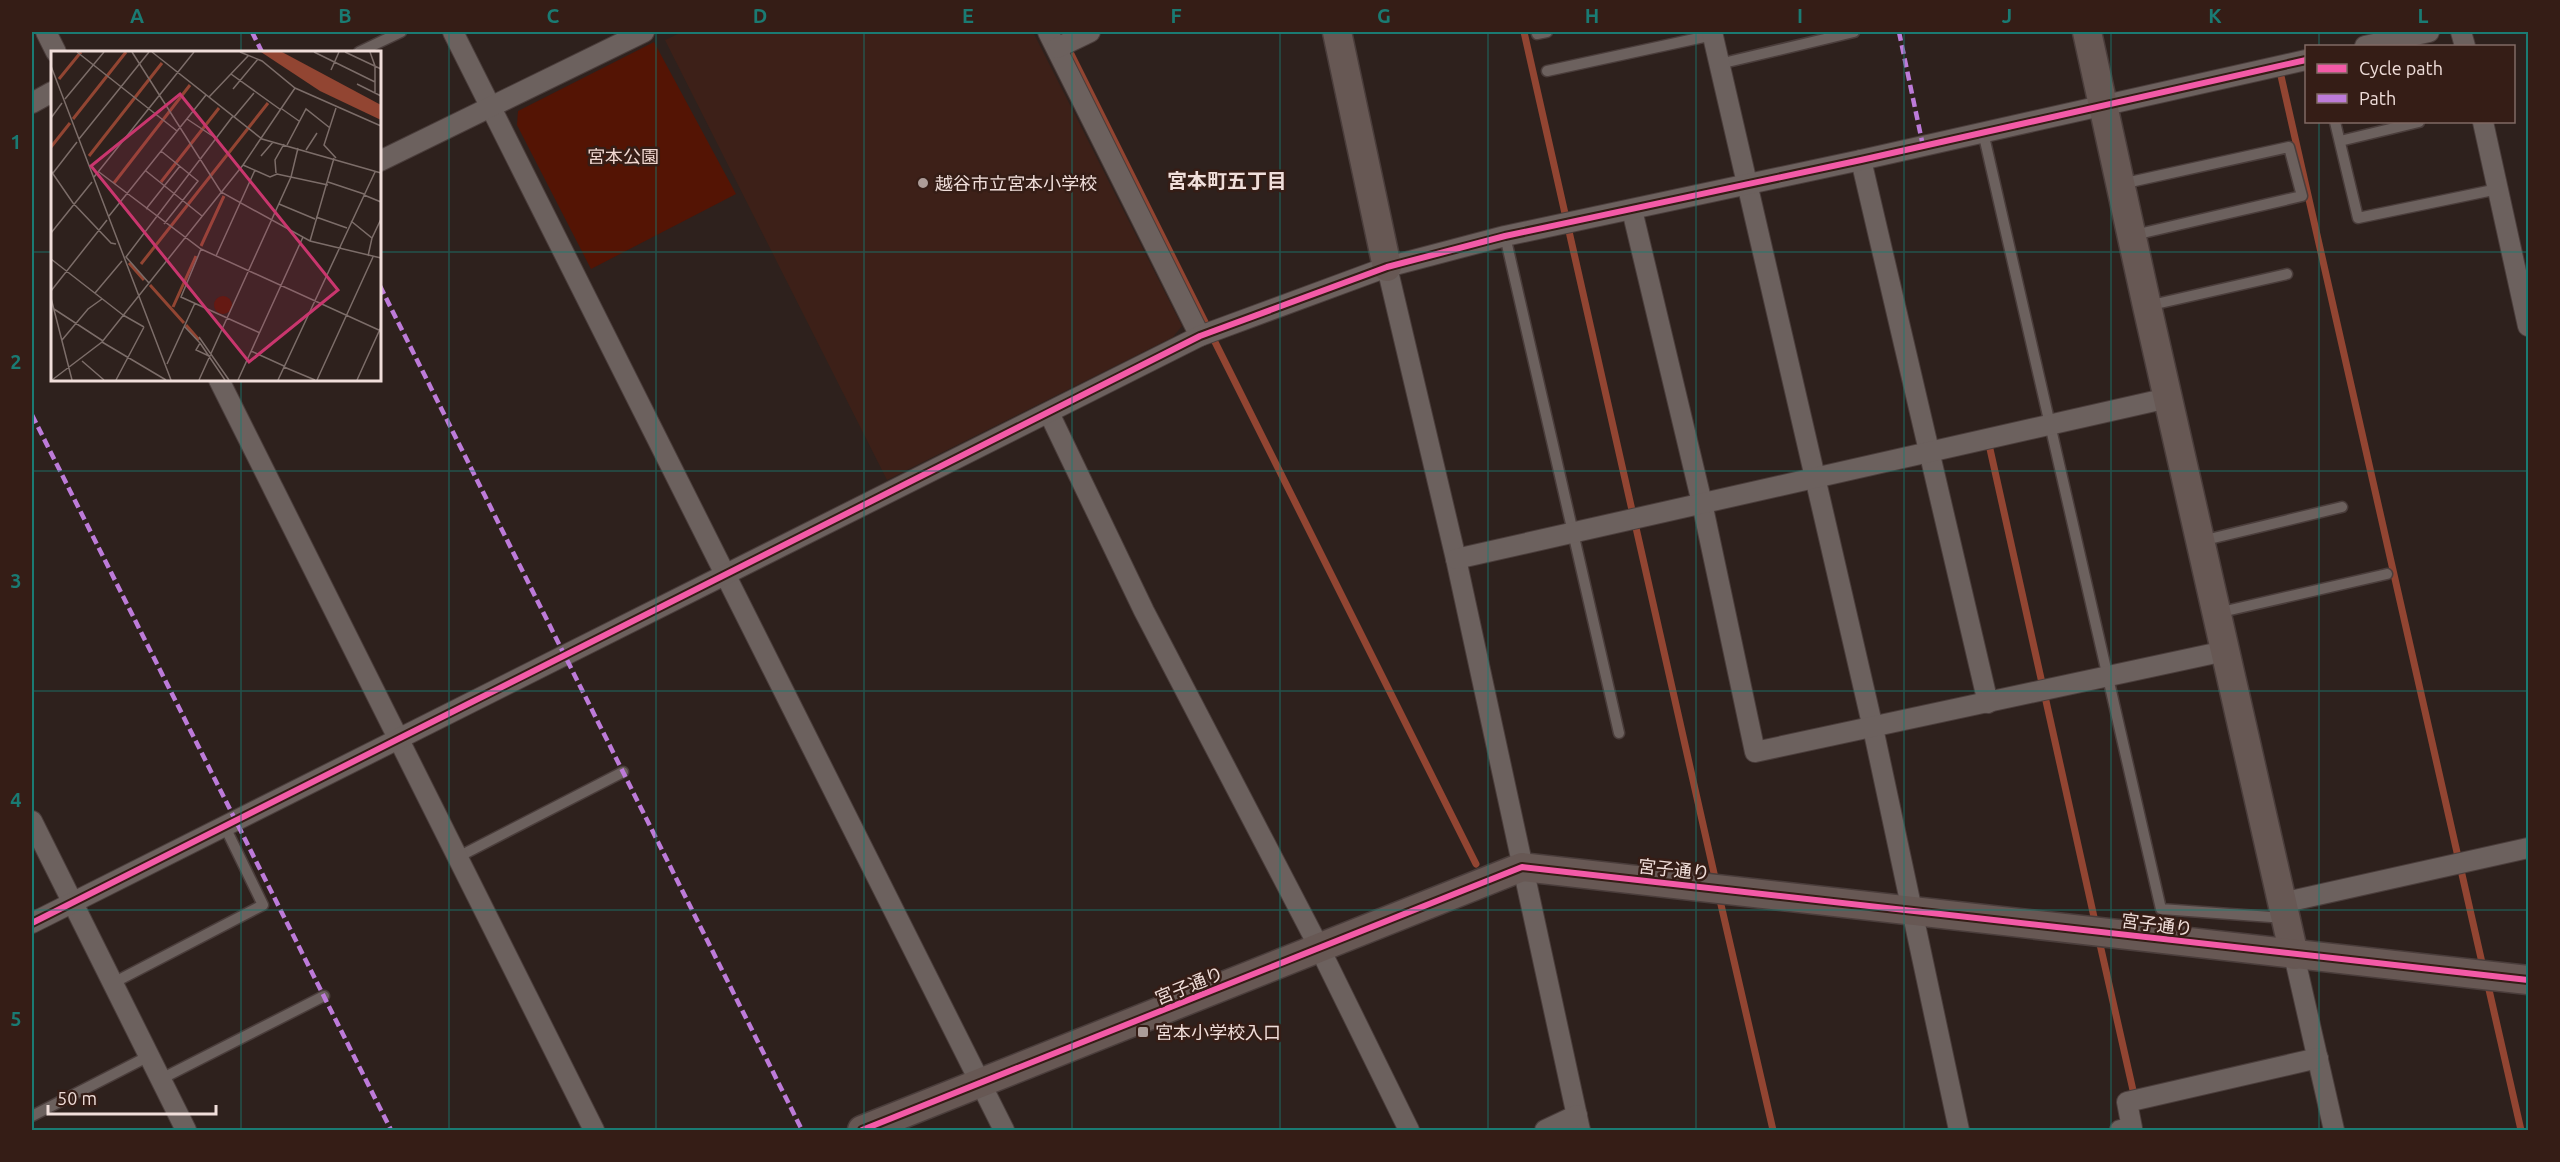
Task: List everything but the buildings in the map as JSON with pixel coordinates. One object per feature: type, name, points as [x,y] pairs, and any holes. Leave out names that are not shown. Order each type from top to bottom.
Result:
[{"type":"street","points":[[46,32],[56,51]]},
{"type":"street","points":[[453,32],[1004,1131]]},
{"type":"street","points":[[381,161],[644,32]]},
{"type":"street","points":[[1090,32],[1053,40],[1200,336]]},
{"type":"street","points":[[1337,32],[1387,267],[1456,559],[1579,1123],[1545,1131]]},
{"type":"street","points":[[2087,32],[2334,1131]]},
{"type":"street","points":[[2370,45],[2429,32]]},
{"type":"street","points":[[1713,33],[1873,728],[1959,1131]]},
{"type":"street","points":[[32,923],[1200,336],[1387,267],[1505,236],[1861,160],[2305,60]]},
{"type":"street","points":[[32,103],[51,93]]},
{"type":"street","points":[[2482,123],[2529,326]]},
{"type":"street","points":[[1861,160],[1988,703]]},
{"type":"street","points":[[1632,210],[1702,503],[1755,752],[2225,651]]},
{"type":"street","points":[[220,381],[594,1131]]},
{"type":"street","points":[[1456,559],[2168,398]]},
{"type":"street","points":[[1049,413],[1144,611],[1320,949],[1408,1131]]},
{"type":"street","points":[[32,821],[186,1131]]},
{"type":"street","points":[[2284,910],[2529,848]]},
{"type":"street","name":"宮子通り","points":[[862,1131],[1522,867],[2529,980]]},
{"type":"street","points":[[2120,1131],[2132,1128],[2127,1102],[2318,1058]]},
{"type":"lane","points":[[361,51],[401,32]]},
{"type":"lane","points":[[1719,64],[1854,32]]},
{"type":"lane","points":[[1547,71],[1713,33]]},
{"type":"lane","points":[[2335,123],[2358,218],[2498,189]]},
{"type":"lane","points":[[2340,141],[2416,123]]},
{"type":"lane","points":[[1983,132],[2161,909],[2284,910]]},
{"type":"lane","points":[[2121,184],[2289,147],[2302,196],[2132,235]]},
{"type":"lane","points":[[1505,236],[1619,733]]},
{"type":"lane","points":[[2147,306],[2287,274]]},
{"type":"lane","points":[[2200,541],[2342,507]]},
{"type":"lane","points":[[2217,613],[2387,574]]},
{"type":"lane","points":[[458,857],[623,772]]},
{"type":"lane","points":[[113,983],[263,905],[225,827]]},
{"type":"lane","points":[[161,1079],[324,996]]},
{"type":"lane","points":[[32,1116],[150,1056]]},
{"type":"shaded area","name":"越谷市立宮本小学校","points":[[682,32],[1033,32],[1182,326],[1173,337],[887,480],[665,40]]},
{"type":"green space","name":"宮本公園","points":[[654,42],[736,194],[591,269],[517,125],[518,111]]},
{"type":"waterway","points":[[1060,32],[1476,864]]},
{"type":"waterway","points":[[1524,32],[1716,882]]},
{"type":"waterway","points":[[2281,76],[2483,967]]},
{"type":"waterway","points":[[1990,449],[2096,926]]},
{"type":"waterway","points":[[1719,896],[1773,1130]]},
{"type":"waterway","points":[[2099,940],[2135,1099]]},
{"type":"waterway","points":[[2487,981],[2521,1130]]},
{"type":"marked path","points":[[252,32],[262,51]]},
{"type":"marked path","points":[[1899,32],[1923,146]]},
{"type":"marked path","points":[[381,288],[802,1130]]},
{"type":"marked path","points":[[32,415],[391,1130]]},
{"type":"cycle path","points":[[32,923],[1200,336],[1387,267],[1505,236],[1861,160],[2305,60]]},
{"type":"cycle path","points":[[862,1130],[1522,867],[2528,980]]},
{"type":"place","name":"越谷市立宮本小学校","points":[[923,183]]},
{"type":"place","name":"宮本小学校入口","points":[[1143,1032]]},
{"type":"district","name":"宮本町五丁目","points":[[1227,180]]}]
